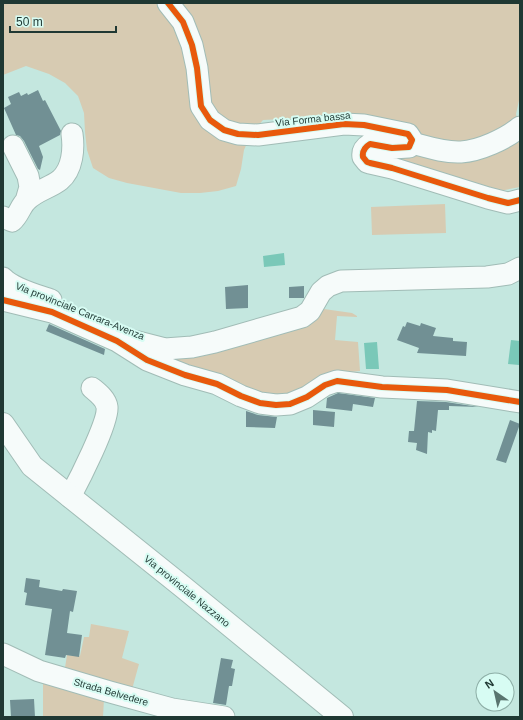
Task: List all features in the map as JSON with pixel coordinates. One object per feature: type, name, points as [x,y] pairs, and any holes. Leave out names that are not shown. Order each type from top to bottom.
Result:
[{"type":"main road","name":"Via provinciale Nazzano","points":[[3,424],[32,466],[342,717]]},
{"type":"main road","name":"Via provinciale Nazzano","points":[[3,453],[32,466]]},
{"type":"street","name":"Via Forma bassa","points":[[168,3],[183,22],[192,45],[197,68],[201,106],[210,120],[224,130],[238,134],[258,135],[344,124],[364,125],[408,134],[412,138],[412,143]]},
{"type":"street","name":"Via Forma bassa","points":[[412,143],[445,151],[461,152],[492,144],[510,136],[520,127]]},
{"type":"street","points":[[26,201],[37,192],[61,179],[71,160],[74,148],[72,134]]},
{"type":"street","name":"Via Forma bassa","points":[[412,143],[407,148],[370,144],[363,151],[363,157],[370,163],[392,168],[488,198],[508,203],[520,200]]},
{"type":"street","points":[[3,217],[12,220],[18,216],[26,201],[30,187],[28,176],[12,146]]},
{"type":"street","points":[[117,341],[127,338],[165,349],[215,342],[302,317],[310,310],[321,292],[328,286],[341,281],[479,278],[508,274],[520,268]]},
{"type":"street","name":"Via provinciale Carrara-Avenza","points":[[3,278],[28,292],[52,300],[96,319],[141,334],[151,340],[154,346]]},
{"type":"street","points":[[3,300],[52,312],[117,341],[147,360],[185,375],[217,384],[241,396],[260,403],[276,405],[290,404],[307,397],[325,385],[337,381],[382,387],[448,390],[520,402]]},
{"type":"street","points":[[70,498],[82,475],[107,412],[107,405],[102,397],[92,388]]},
{"type":"street","name":"Strada Belvedere","points":[[3,654],[39,671],[110,692],[172,709],[224,717]]},
{"type":"shaded area","points":[[3,3],[520,3],[520,96],[516,114],[520,129],[520,187],[489,193],[403,163],[401,144],[393,127],[378,117],[360,115],[263,120],[251,134],[244,150],[236,186],[218,191],[181,193],[127,183],[109,178],[93,168],[87,150],[84,113],[78,96],[65,83],[49,74],[26,66],[3,75]]},
{"type":"shaded area","points":[[445,204],[446,233],[372,235],[371,207]]},
{"type":"shaded area","points":[[284,253],[285,265],[264,267],[263,256]]},
{"type":"shaded area","points":[[324,309],[352,313],[357,316],[337,316],[335,340],[358,342],[360,371],[341,373],[306,393],[255,396],[160,355],[299,325]]},
{"type":"shaded area","points":[[511,340],[520,341],[519,365],[508,364]]},
{"type":"shaded area","points":[[377,342],[379,369],[366,369],[364,343]]},
{"type":"shaded area","points":[[91,624],[129,631],[122,658],[139,664],[131,693],[64,674],[67,655],[80,656],[84,637],[89,637]]},
{"type":"shaded area","points":[[46,679],[104,699],[103,717],[43,717],[43,683]]},
{"type":"building","points":[[38,90],[43,101],[45,100],[61,131],[60,135],[39,146],[43,157],[40,170],[38,169],[24,141],[20,136],[16,135],[4,108],[11,104],[8,97],[19,92],[21,96],[27,93],[28,95]]},
{"type":"building","points":[[248,285],[248,308],[226,309],[225,287]]},
{"type":"building","points":[[304,286],[304,298],[289,298],[289,287]]},
{"type":"building","points":[[407,322],[420,326],[421,323],[436,328],[433,336],[453,338],[453,341],[467,342],[466,356],[417,353],[419,348],[397,340],[403,326],[405,327]]},
{"type":"building","points":[[49,324],[105,349],[104,355],[46,331]]},
{"type":"building","points":[[338,393],[375,398],[373,407],[353,404],[352,411],[326,408],[327,398]]},
{"type":"building","points":[[417,401],[446,402],[479,407],[449,406],[449,410],[438,410],[436,431],[432,430],[432,433],[428,432],[427,454],[416,450],[417,443],[408,442],[409,431],[414,431]]},
{"type":"building","points":[[313,410],[335,412],[334,427],[313,425]]},
{"type":"building","points":[[246,411],[258,415],[277,417],[275,428],[246,427]]},
{"type":"building","points":[[510,420],[520,424],[506,463],[496,460]]},
{"type":"building","points":[[26,578],[40,580],[39,587],[62,591],[63,589],[77,591],[73,612],[70,611],[67,633],[82,635],[79,657],[66,655],[65,658],[45,655],[52,609],[25,605],[27,593],[24,592]]},
{"type":"building","points":[[221,658],[233,660],[231,668],[235,669],[232,686],[229,686],[226,705],[213,703]]},
{"type":"building","points":[[34,699],[35,717],[11,717],[10,700]]},
{"type":"cycle path","points":[[168,3],[183,22],[192,45],[197,68],[201,106],[210,120],[224,130],[238,134],[258,135],[344,124],[364,125],[408,134],[412,140],[409,147],[392,148],[370,144],[364,149],[363,157],[370,163],[392,168],[488,198],[508,203],[520,200]]},
{"type":"cycle path","points":[[3,300],[52,312],[117,341],[147,360],[185,375],[217,384],[241,396],[260,403],[276,405],[290,404],[307,397],[325,385],[337,381],[382,387],[447,390],[520,402]]}]
